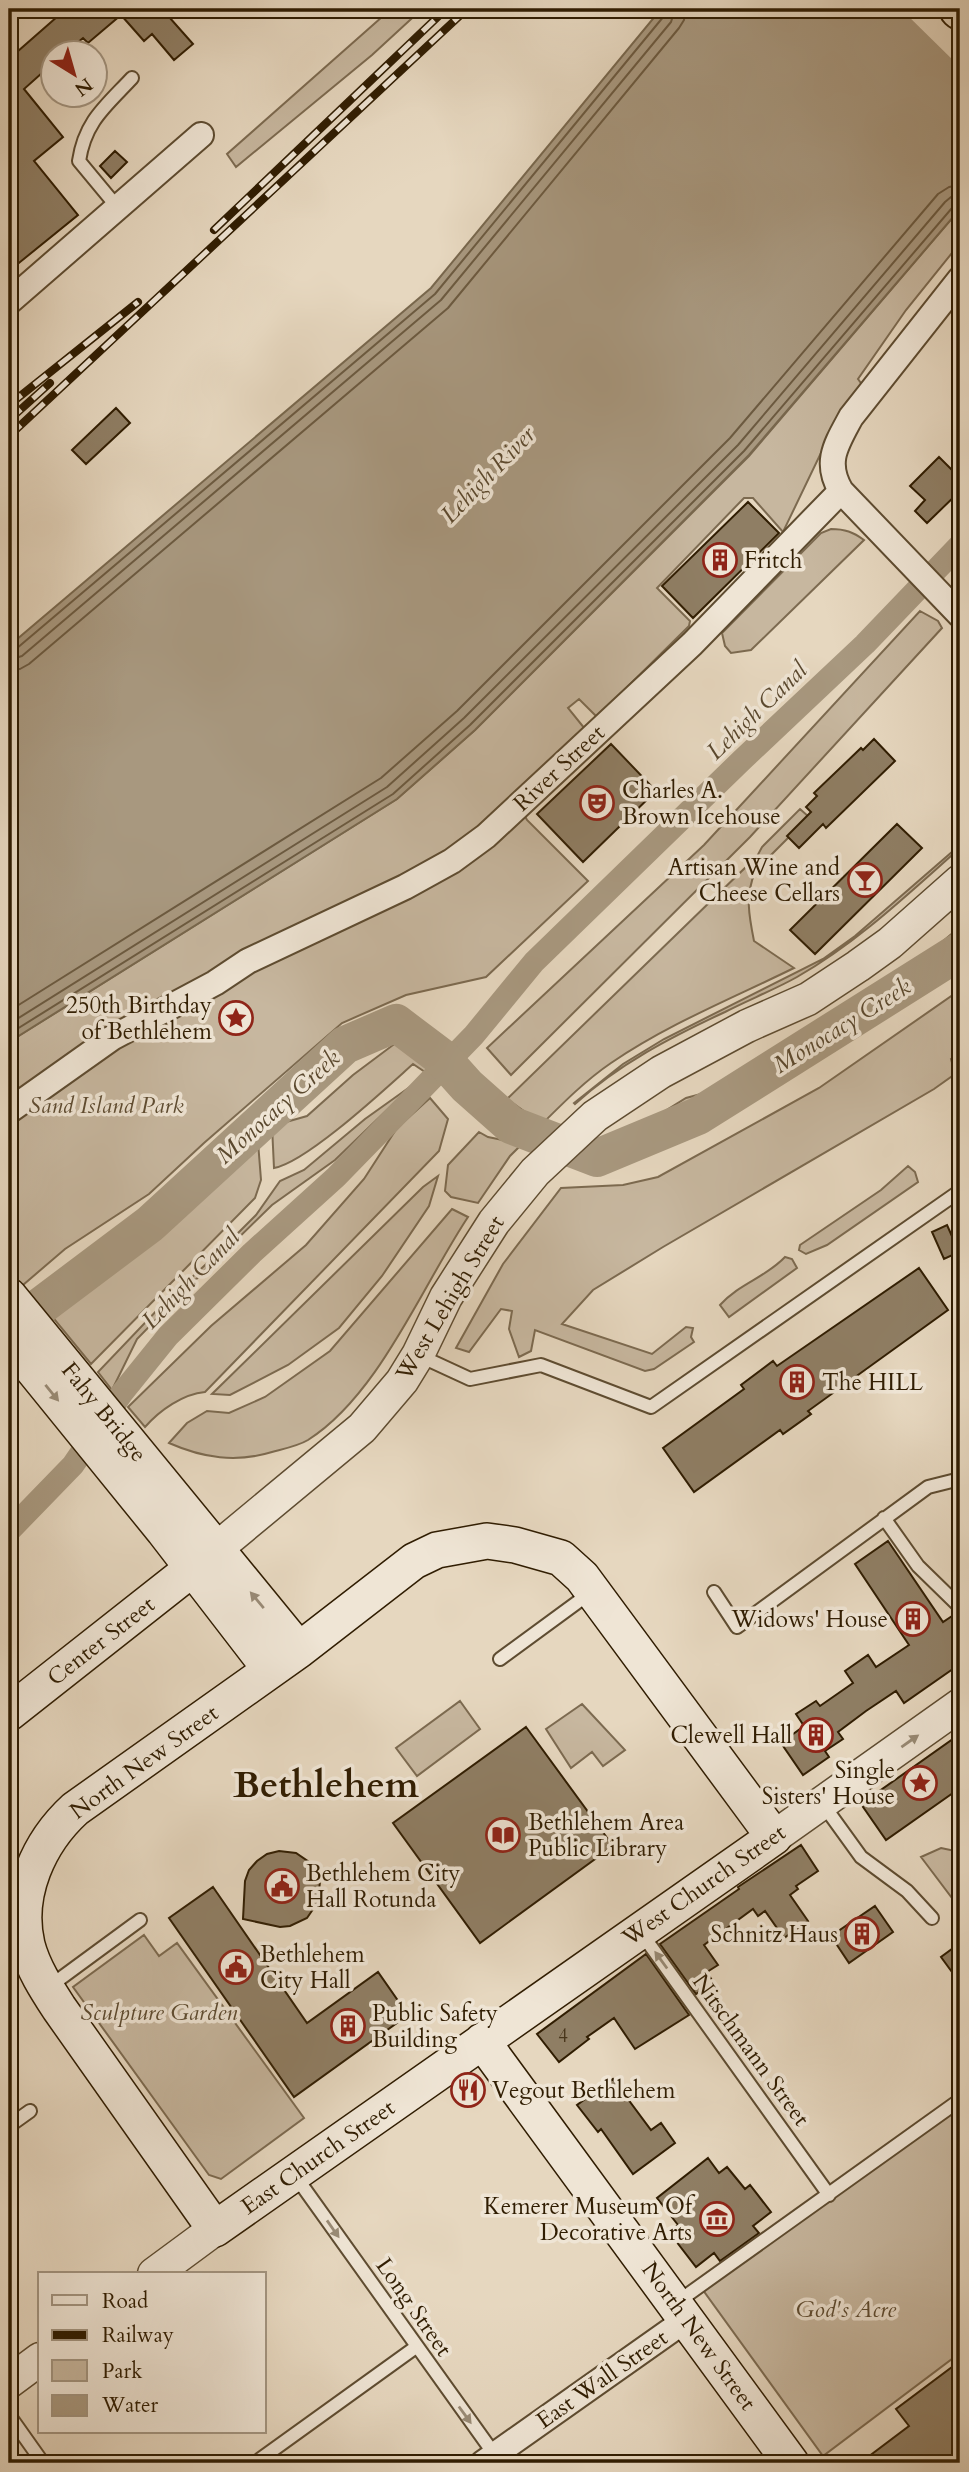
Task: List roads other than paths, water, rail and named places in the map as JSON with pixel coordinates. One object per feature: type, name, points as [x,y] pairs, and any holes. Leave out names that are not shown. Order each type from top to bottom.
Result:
[{"type":"main road","name":"Fahy Bridge","points":[[9,1296],[196,1549]]},
{"type":"main road","name":"Fahy Bridge","points":[[9,1340],[196,1549]]},
{"type":"main road","name":"North New Street","points":[[215,2229],[47,1991],[27,1943],[26,1897],[32,1872],[58,1825],[75,1809],[299,1650],[395,1574],[437,1550],[487,1541],[515,1545],[561,1558],[593,1591],[774,1837]]},
{"type":"main road","points":[[196,1549],[299,1650]]},
{"type":"main road","points":[[196,1549],[271,1670]]},
{"type":"main road","name":"Center Street","points":[[9,1713],[196,1549]]},
{"type":"main road","name":"West Church Street","points":[[482,2041],[774,1837]]},
{"type":"main road","name":"North New Street","points":[[482,2041],[791,2463]]},
{"type":"main road","name":"East Church Street","points":[[215,2229],[482,2041]]},
{"type":"street","points":[[9,302],[201,135]]},
{"type":"street","points":[[956,611],[841,491],[833,477],[831,463],[851,416],[960,279]]},
{"type":"street","name":"River Street","points":[[9,1111],[112,1038],[215,983],[248,961],[393,893],[452,861],[511,814],[692,644],[841,491]]},
{"type":"street","name":"West Lehigh Street","points":[[196,1549],[362,1428],[402,1381],[418,1355],[446,1297],[494,1222],[535,1172],[595,1116],[661,1072],[747,1026],[808,999],[858,967],[890,943],[960,881]]},
{"type":"street","name":"West Church Street","points":[[774,1837],[960,1705]]},
{"type":"street","points":[[9,1952],[47,1991]]},
{"type":"street","name":"East Church Street","points":[[157,2272],[215,2229]]},
{"type":"street","name":"East Wall Street","points":[[493,2460],[681,2311]]},
{"type":"street","points":[[9,2382],[38,2360]]},
{"type":"lane","points":[[118,208],[79,161],[82,142],[90,123],[132,78]]},
{"type":"lane","points":[[418,1355],[470,1379],[541,1365],[651,1407],[960,1191]]},
{"type":"lane","points":[[714,1592],[737,1627],[928,1487],[960,1479]]},
{"type":"lane","points":[[884,1518],[918,1566],[960,1607]]},
{"type":"lane","points":[[500,1659],[593,1591]]},
{"type":"lane","points":[[821,1803],[861,1857],[907,1891],[932,1918]]},
{"type":"lane","points":[[47,1991],[140,1920]]},
{"type":"lane","name":"Nitschmann Street","points":[[639,1930],[829,2195]]},
{"type":"lane","points":[[681,2311],[829,2195],[960,2100]]},
{"type":"lane","points":[[9,2126],[30,2110]]},
{"type":"lane","name":"Long Street","points":[[294,2174],[493,2460]]},
{"type":"lane","points":[[255,2463],[416,2347]]},
{"type":"lane","points":[[9,2415],[44,2463]]},
{"type":"water","name":"Lehigh River","points":[[661,9],[960,9],[960,209],[749,455],[475,730],[397,799],[9,1042],[9,646],[431,288]]},
{"type":"waterway","name":"Lehigh Canal","points":[[9,1531],[73,1465],[122,1393],[168,1336],[252,1253],[336,1177],[474,1035],[534,962],[865,644],[960,545]]},
{"type":"waterway","name":"Monocacy Creek","points":[[9,1330],[150,1224],[345,1045],[396,1023],[441,1057],[467,1086],[511,1125],[597,1158],[698,1116],[960,951]]},
{"type":"railway","points":[[214,230],[446,9]]},
{"type":"railway","points":[[9,436],[467,9]]},
{"type":"railway","points":[[9,405],[138,302]]},
{"type":"railway","points":[[9,420],[50,383]]},
{"type":"place","name":"Fritch","points":[[720,560]]},
{"type":"place","name":"Charles A. Brown Icehouse","points":[[597,803]]},
{"type":"place","name":"Artisan Wine and Cheese Cellars","points":[[865,880]]},
{"type":"place","name":"250th Birthday of Bethlehem","points":[[236,1018]]},
{"type":"place","name":"The HILL","points":[[797,1382]]},
{"type":"place","name":"Widows' House","points":[[913,1619]]},
{"type":"place","name":"Clewell Hall","points":[[816,1735]]},
{"type":"place","name":"Single Sisters' House","points":[[920,1783]]},
{"type":"place","name":"Bethlehem Area Public Library","points":[[503,1835]]},
{"type":"place","name":"Bethlehem City Hall Rotunda","points":[[282,1886]]},
{"type":"place","name":"Schnitz Haus","points":[[862,1934]]},
{"type":"place","name":"Bethlehem City Hall","points":[[236,1967]]},
{"type":"place","name":"Public Safety Building","points":[[348,2026]]},
{"type":"place","name":"Vegout Bethlehem","points":[[468,2090]]},
{"type":"place","name":"Kemerer Museum Of Decorative Arts","points":[[717,2219]]},
{"type":"district","name":"Bethlehem","points":[[326,1785]]},
{"type":"park label","name":"Sand Island Park","points":[[106,1105]]},
{"type":"park label","name":"Sculpture Garden","points":[[159,2012]]},
{"type":"park label","name":"God's Acre","points":[[846,2309]]}]
